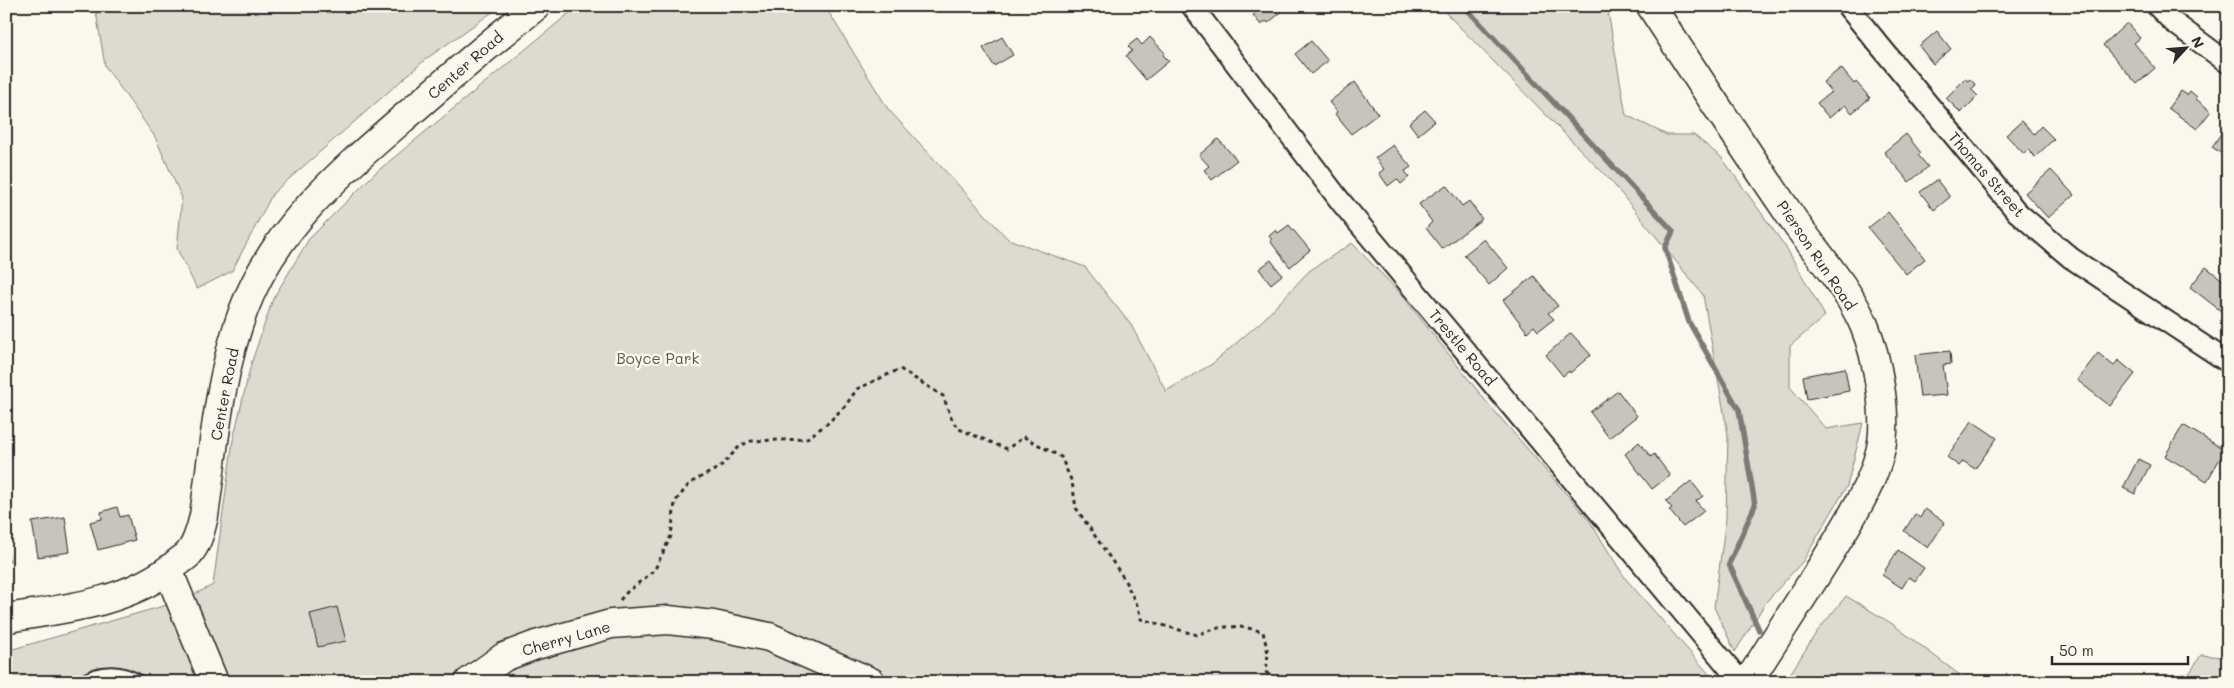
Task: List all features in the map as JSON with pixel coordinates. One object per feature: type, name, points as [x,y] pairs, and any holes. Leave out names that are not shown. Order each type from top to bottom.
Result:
[{"type":"street","name":"Center Road","points":[[6,618],[94,602],[140,588],[168,570],[190,552],[199,537],[204,516],[228,360],[245,307],[262,271],[283,238],[307,207],[350,164],[536,6]]},
{"type":"street","name":"Trestle Road","points":[[1192,6],[1341,202],[1741,682]]},
{"type":"street","name":"Pierson Run Road","points":[[1651,6],[1729,126],[1842,287],[1863,324],[1873,352],[1880,388],[1883,424],[1881,451],[1867,490],[1812,583],[1748,682]]},
{"type":"street","name":"Thomas Street","points":[[1847,6],[2017,212],[2071,258],[2228,362]]},
{"type":"street","points":[[2157,6],[2173,22],[2228,63]]},
{"type":"street","points":[[168,570],[214,682]]},
{"type":"street","name":"Cherry Lane","points":[[469,682],[504,657],[536,645],[611,624],[668,620],[713,625],[768,637],[871,682]]},
{"type":"lane","points":[[82,682],[86,678],[107,671],[132,675],[141,682]]},
{"type":"path","points":[[599,628],[627,592],[654,571],[671,536],[675,502],[690,484],[720,466],[740,446],[751,441],[806,439],[846,405],[857,389],[900,369],[943,396],[953,422],[959,429],[1007,449],[1024,437],[1060,457],[1072,482],[1076,508],[1123,577],[1138,607],[1141,619],[1197,635],[1214,628],[1243,626],[1263,632],[1268,652],[1266,672],[1276,682]]},
{"type":"green space","points":[[95,6],[501,6],[426,59],[273,193],[232,271],[197,289],[177,249],[182,198],[155,137],[105,66]]},
{"type":"green space","name":"Boyce Park","points":[[578,6],[825,6],[888,109],[1008,239],[1085,267],[1131,325],[1166,391],[1212,364],[1263,320],[1309,271],[1352,243],[1401,294],[1485,400],[1589,520],[1625,578],[1716,682],[6,682],[6,651],[181,601],[213,585],[233,440],[251,364],[273,299],[309,239],[374,174]]},
{"type":"green space","points":[[1439,6],[1607,6],[1626,115],[1667,135],[1694,135],[1722,158],[1787,249],[1825,316],[1790,346],[1790,387],[1826,429],[1863,423],[1847,486],[1803,561],[1766,602],[1735,652],[1714,607],[1726,518],[1728,435],[1703,295],[1611,181]]},
{"type":"green space","points":[[1846,596],[1891,623],[1969,682],[1785,682],[1816,633]]},
{"type":"green space","points":[[2201,655],[2223,657],[2228,661],[2228,682],[2184,682]]},
{"type":"building","points":[[1252,6],[1289,6],[1268,23],[1266,21],[1261,25],[1253,15],[1257,12]]},
{"type":"building","points":[[2127,23],[2140,38],[2134,43],[2155,68],[2137,84],[2103,45]]},
{"type":"building","points":[[1937,31],[1951,49],[1933,64],[1919,46]]},
{"type":"building","points":[[1002,37],[1013,55],[994,66],[983,48]]},
{"type":"building","points":[[1150,37],[1165,53],[1163,55],[1169,61],[1146,80],[1126,56],[1132,51],[1128,46],[1137,39],[1142,45]]},
{"type":"building","points":[[1311,41],[1328,61],[1311,74],[1295,54]]},
{"type":"building","points":[[1841,68],[1854,84],[1856,82],[1870,98],[1852,113],[1845,105],[1829,118],[1817,103],[1831,92],[1823,82]]},
{"type":"building","points":[[1965,79],[1968,81],[1970,79],[1976,85],[1971,89],[1978,96],[1961,113],[1946,98]]},
{"type":"building","points":[[1355,82],[1378,114],[1351,134],[1335,114],[1337,112],[1329,102]]},
{"type":"building","points":[[2181,91],[2187,95],[2190,91],[2197,97],[2196,99],[2211,111],[2197,129],[2168,108]]},
{"type":"building","points":[[1425,110],[1435,121],[1418,135],[1409,123]]},
{"type":"building","points":[[2022,121],[2034,134],[2041,126],[2054,139],[2035,157],[2028,150],[2024,154],[2006,135]]},
{"type":"building","points":[[2228,123],[2228,158],[2212,147]]},
{"type":"building","points":[[1906,134],[1921,153],[1918,155],[1928,167],[1909,182],[1884,152]]},
{"type":"building","points":[[1218,139],[1237,160],[1212,180],[1204,170],[1209,166],[1199,155]]},
{"type":"building","points":[[1393,145],[1411,167],[1405,171],[1409,177],[1401,184],[1397,179],[1388,186],[1379,173],[1384,169],[1375,158]]},
{"type":"building","points":[[2051,170],[2074,195],[2048,218],[2025,193]]},
{"type":"building","points":[[1937,180],[1950,197],[1934,210],[1920,192]]},
{"type":"building","points":[[1446,185],[1462,206],[1469,201],[1482,219],[1442,249],[1426,228],[1432,222],[1419,204]]},
{"type":"building","points":[[1888,212],[1925,259],[1906,274],[1868,228]]},
{"type":"building","points":[[1289,225],[1310,250],[1290,267],[1270,241],[1272,240],[1269,236],[1276,230],[1278,233]]},
{"type":"building","points":[[1484,239],[1508,268],[1489,285],[1464,255]]},
{"type":"building","points":[[1271,260],[1282,275],[1271,284],[1259,269]]},
{"type":"building","points":[[2206,267],[2228,284],[2226,315],[2190,287]]},
{"type":"building","points":[[1534,276],[1558,306],[1548,313],[1554,319],[1538,331],[1534,326],[1527,332],[1503,300]]},
{"type":"building","points":[[1571,333],[1591,355],[1570,373],[1569,371],[1563,376],[1546,355]]},
{"type":"building","points":[[1950,351],[1951,364],[1943,365],[1947,395],[1920,397],[1915,355]]},
{"type":"building","points":[[2098,353],[2114,366],[2118,360],[2135,374],[2110,406],[2077,380]]},
{"type":"building","points":[[1845,368],[1849,391],[1807,399],[1803,376]]},
{"type":"building","points":[[1618,391],[1637,416],[1609,438],[1590,412]]},
{"type":"building","points":[[1972,421],[1997,438],[1975,469],[1963,461],[1959,466],[1947,457]]},
{"type":"building","points":[[2183,425],[2225,450],[2207,481],[2165,456]]},
{"type":"building","points":[[1639,442],[1651,457],[1654,454],[1670,475],[1652,489],[1625,454]]},
{"type":"building","points":[[2138,459],[2150,465],[2135,494],[2123,488]]},
{"type":"building","points":[[1691,481],[1703,496],[1696,501],[1704,511],[1683,527],[1669,510],[1672,508],[1666,501]]},
{"type":"building","points":[[117,507],[120,517],[128,515],[135,540],[98,550],[90,522],[102,519],[101,512]]},
{"type":"building","points":[[1925,509],[1945,522],[1928,548],[1904,531],[1915,514],[1920,518]]},
{"type":"building","points":[[65,517],[70,552],[38,557],[32,522]]},
{"type":"building","points":[[6,547],[10,561],[6,562]]},
{"type":"building","points":[[1898,550],[1924,568],[1915,581],[1909,577],[1902,588],[1882,575]]},
{"type":"building","points":[[337,607],[346,641],[318,647],[310,614]]},
{"type":"waterway","points":[[1464,6],[1673,231],[1665,248],[1689,322],[1739,410],[1755,505],[1729,564],[1759,630]]}]
